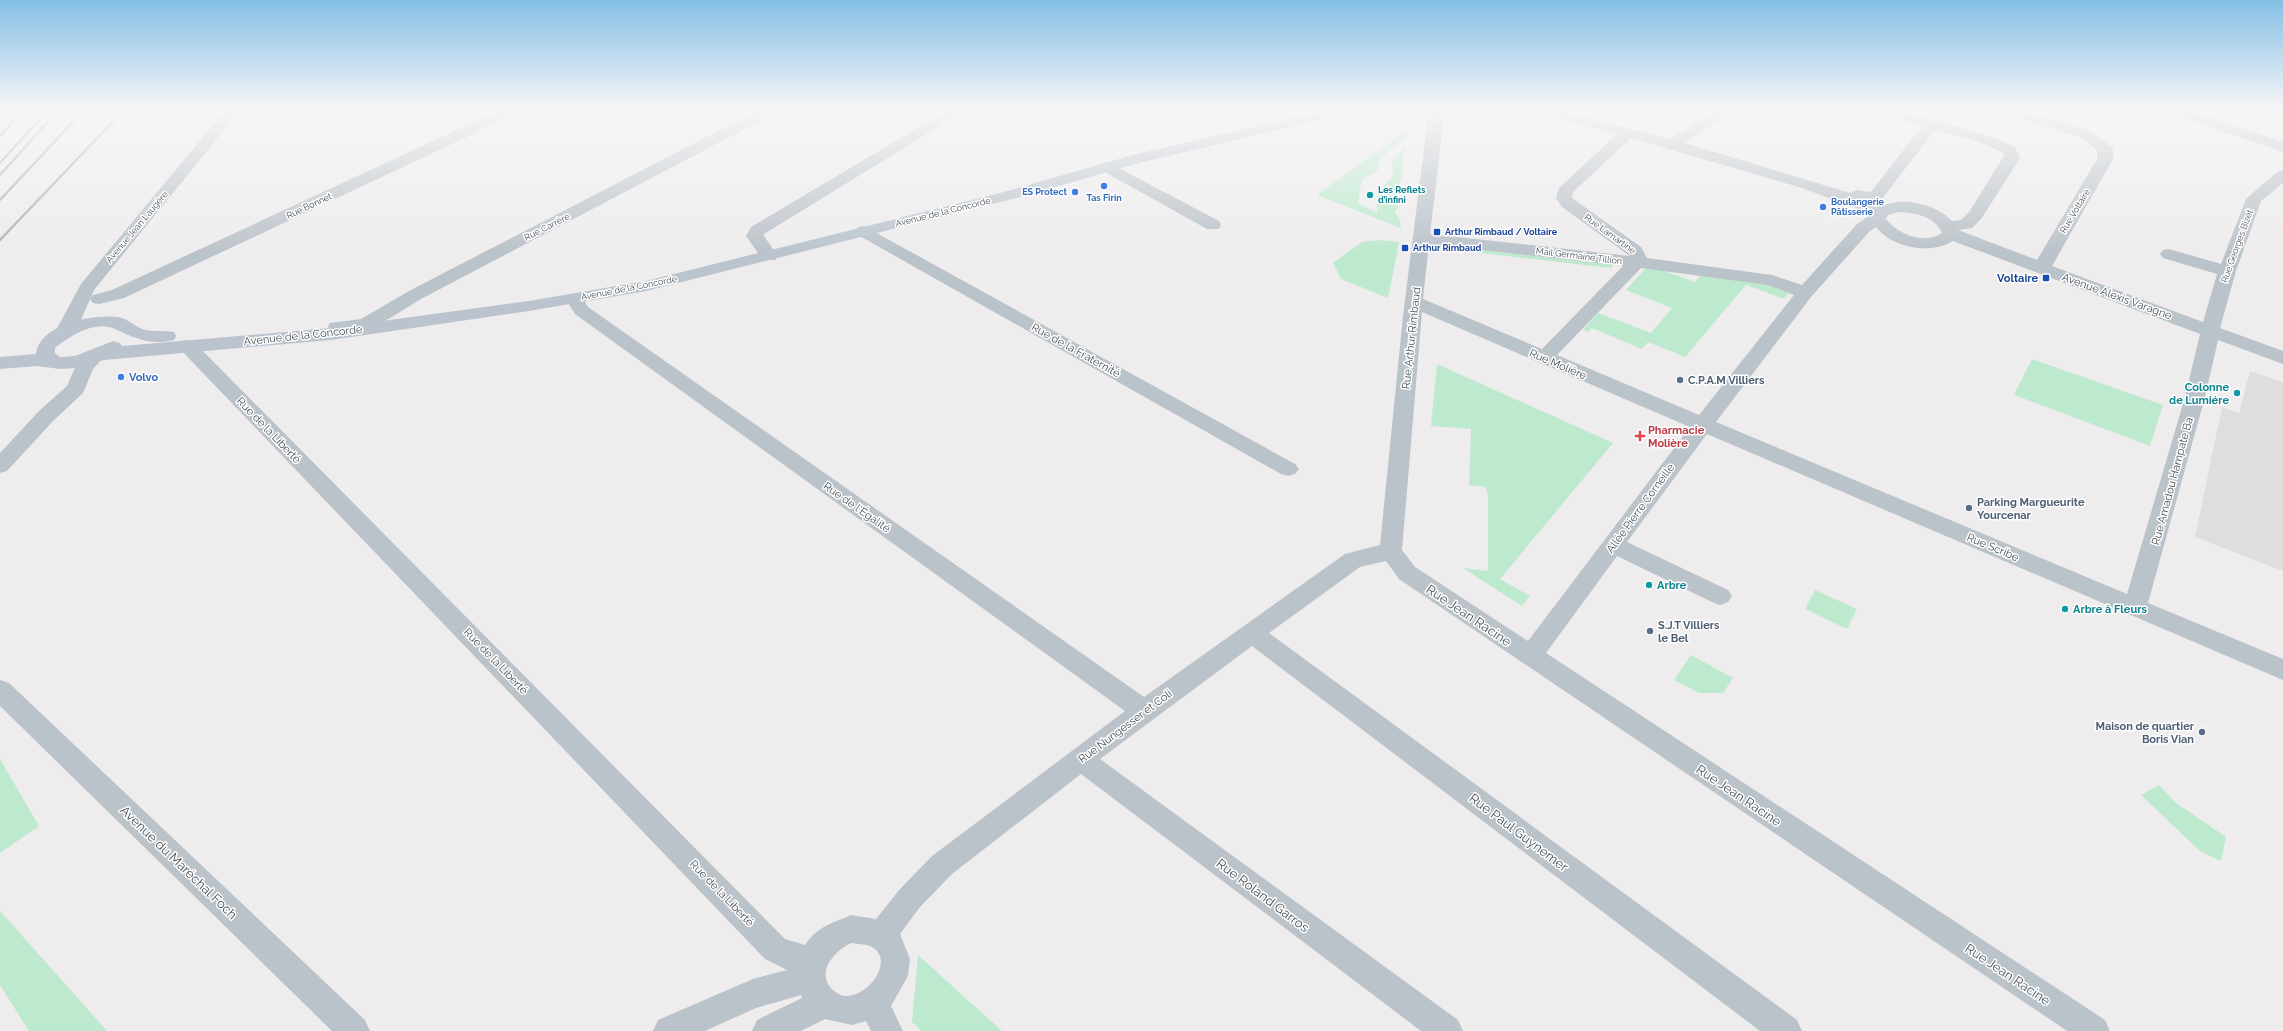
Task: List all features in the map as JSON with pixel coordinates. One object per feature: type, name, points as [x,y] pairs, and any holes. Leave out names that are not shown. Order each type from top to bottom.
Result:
[{"type":"main road","name":"Avenue de la Concorde","points":[[98,355],[317,335],[529,306],[646,286],[1010,196],[1107,167],[1150,156]]},
{"type":"main road","name":"Avenue de la Concorde","points":[[116,324],[139,334],[165,336],[381,316],[529,306]]},
{"type":"main road","points":[[0,355],[30,350],[84,324],[116,324],[125,330],[121,340],[98,355],[77,362],[37,360],[0,363]]},
{"type":"main road","points":[[55,362],[45,356],[44,351],[58,336]]},
{"type":"street","name":"Avenue Jean Laugère","points":[[58,336],[69,326],[77,306],[87,288],[195,156]]},
{"type":"street","name":"Avenue Jean Laugère","points":[[99,299],[115,275],[211,156]]},
{"type":"street","name":"Rue Bonnet","points":[[99,299],[118,294],[414,156]]},
{"type":"street","name":"Rue Carrère","points":[[317,335],[332,328],[366,324],[415,295],[682,156]]},
{"type":"street","points":[[769,256],[755,236],[757,231],[882,156]]},
{"type":"street","name":"Rue Arthur Rimbaud","points":[[1390,551],[1414,302],[1431,156]]},
{"type":"street","name":"Rue Lamartine","points":[[1544,358],[1637,259],[1568,204],[1564,198],[1565,191],[1601,156]]},
{"type":"street","points":[[1713,156],[1853,199],[1879,216],[1883,228],[1890,232],[1914,242],[1931,243],[1944,241],[1950,231],[1966,224],[1975,215],[2012,156]]},
{"type":"street","points":[[1853,199],[1857,195],[1875,197],[1906,156]]},
{"type":"street","name":"Rue Voltaire","points":[[2041,269],[2105,159],[2105,156]]},
{"type":"street","points":[[1107,167],[1213,225]]},
{"type":"street","name":"Rue Georges Bizet","points":[[2210,330],[2227,271],[2254,199],[2283,175]]},
{"type":"street","name":"Avenue Alexis Varagne","points":[[1879,216],[1898,207],[1916,209],[1933,215],[1950,231],[2041,269],[2283,358]]},
{"type":"street","name":"Allée Pierre Corneille","points":[[1530,656],[1702,424],[1805,292],[1863,228],[1879,216]]},
{"type":"street","name":"Rue de la Fraternité","points":[[864,231],[1288,469]]},
{"type":"street","name":"Mail Germaine Tillion","points":[[1422,238],[1637,259],[1772,280],[1805,292]]},
{"type":"street","points":[[2169,254],[2227,271]]},
{"type":"street","points":[[1637,259],[1683,261]]},
{"type":"street","name":"Rue de l'Égalité","points":[[574,298],[581,310],[1144,711]]},
{"type":"street","points":[[99,299],[97,312],[116,324]]},
{"type":"street","name":"Rue Molière","points":[[1414,302],[1702,424]]},
{"type":"street","name":"Rue Amadou Hampate Ba","points":[[2135,608],[2195,397],[2207,349],[2210,330]]},
{"type":"street","name":"Rue de la Liberté","points":[[187,346],[775,948],[812,970]]},
{"type":"street","points":[[46,416],[76,389],[84,367],[98,355]]},
{"type":"street","points":[[0,466],[61,398],[66,386],[66,370],[55,362]]},
{"type":"street","name":"Rue Scribe","points":[[1702,424],[2283,670]]},
{"type":"street","points":[[1613,545],[1720,596]]},
{"type":"street","name":"Rue Nungesser et Coli","points":[[882,934],[910,898],[942,865],[1144,711],[1353,560],[1390,551]]},
{"type":"street","name":"Rue Jean Racine","points":[[1390,551],[1407,573],[2094,1031]]},
{"type":"street","name":"Rue Paul Guynemer","points":[[1252,633],[1786,1031]]},
{"type":"street","name":"Avenue du Maréchal Foch","points":[[1,693],[20,708],[354,1031]]},
{"type":"street","name":"Rue Roland Garros","points":[[1080,760],[1446,1031]]},
{"type":"street","points":[[851,929],[867,929],[882,934],[892,945],[897,959],[895,975],[886,991],[873,1002],[857,1010],[839,1010],[824,1004],[814,993],[812,970],[822,946],[835,935],[851,929]]},
{"type":"street","points":[[669,1031],[812,970]]},
{"type":"street","points":[[873,1002],[888,1031]]},
{"type":"street","points":[[768,1031],[824,1004]]},
{"type":"shaded area","points":[[2250,371],[2283,382],[2283,571],[2195,537],[2222,407],[2239,413]]},
{"type":"green space","points":[[1371,156],[1383,156],[1380,159],[1377,171],[1362,179],[1358,203],[1377,213],[1378,192],[1393,176],[1392,160],[1396,156],[1402,156],[1403,175],[1398,187],[1399,204],[1395,212],[1400,220],[1401,228],[1317,195]]},
{"type":"green space","points":[[1380,240],[1399,242],[1388,298],[1341,279],[1333,263],[1362,242]]},
{"type":"green space","points":[[1448,246],[1614,265],[1611,268],[1447,249]]},
{"type":"green space","points":[[1646,268],[1659,269],[1695,282],[1702,274],[1764,281],[1790,291],[1784,299],[1746,285],[1685,357],[1648,342],[1642,349],[1592,328],[1589,332],[1583,330],[1598,313],[1651,333],[1672,308],[1626,290]]},
{"type":"green space","points":[[2032,359],[2163,405],[2150,446],[2014,395]]},
{"type":"green space","points":[[1437,364],[1613,443],[1500,579],[1530,596],[1522,606],[1463,568],[1488,571],[1488,494],[1485,487],[1469,485],[1471,429],[1431,426]]},
{"type":"green space","points":[[1815,590],[1857,609],[1847,629],[1805,609]]},
{"type":"green space","points":[[1691,655],[1733,678],[1723,693],[1699,693],[1674,680]]},
{"type":"green space","points":[[0,759],[39,826],[0,853]]},
{"type":"green space","points":[[2159,785],[2176,803],[2226,837],[2221,861],[2200,851],[2141,795]]},
{"type":"green space","points":[[0,911],[107,1031],[29,1031],[0,985]]},
{"type":"green space","points":[[918,955],[1002,1031],[921,1031],[912,1022]]},
{"type":"railway","points":[[0,163],[6,156]]},
{"type":"railway","points":[[0,175],[17,156]]},
{"type":"railway","points":[[0,200],[41,156]]},
{"type":"railway","points":[[0,240],[80,156]]},
{"type":"place","name":"Tas Firin","points":[[1104,186]]},
{"type":"place","name":"ES Protect","points":[[1075,192]]},
{"type":"place","name":"Les Reflets d’infini","points":[[1370,195]]},
{"type":"place","name":"Boulangerie Pâtisserie","points":[[1823,207]]},
{"type":"place","name":"Arthur Rimbaud / Voltaire","points":[[1437,232]]},
{"type":"place","name":"Arthur Rimbaud","points":[[1405,248]]},
{"type":"place","name":"Voltaire","points":[[2046,278]]},
{"type":"place","name":"Volvo","points":[[121,377]]},
{"type":"place","name":"C.P.A.M Villiers","points":[[1680,380]]},
{"type":"place","name":"Colonne de Lumiére","points":[[2237,393]]},
{"type":"place","name":"Pharmacie Molière","points":[[1640,436]]},
{"type":"place","name":"Parking Margueurite Yourcenar","points":[[1969,508]]},
{"type":"place","name":"Arbre","points":[[1649,585]]},
{"type":"place","name":"Arbre à Fleurs","points":[[2065,609]]},
{"type":"place","name":"S.J.T Villiers le Bel","points":[[1650,631]]},
{"type":"place","name":"Maison de quartier Boris Vian","points":[[2202,732]]}]
